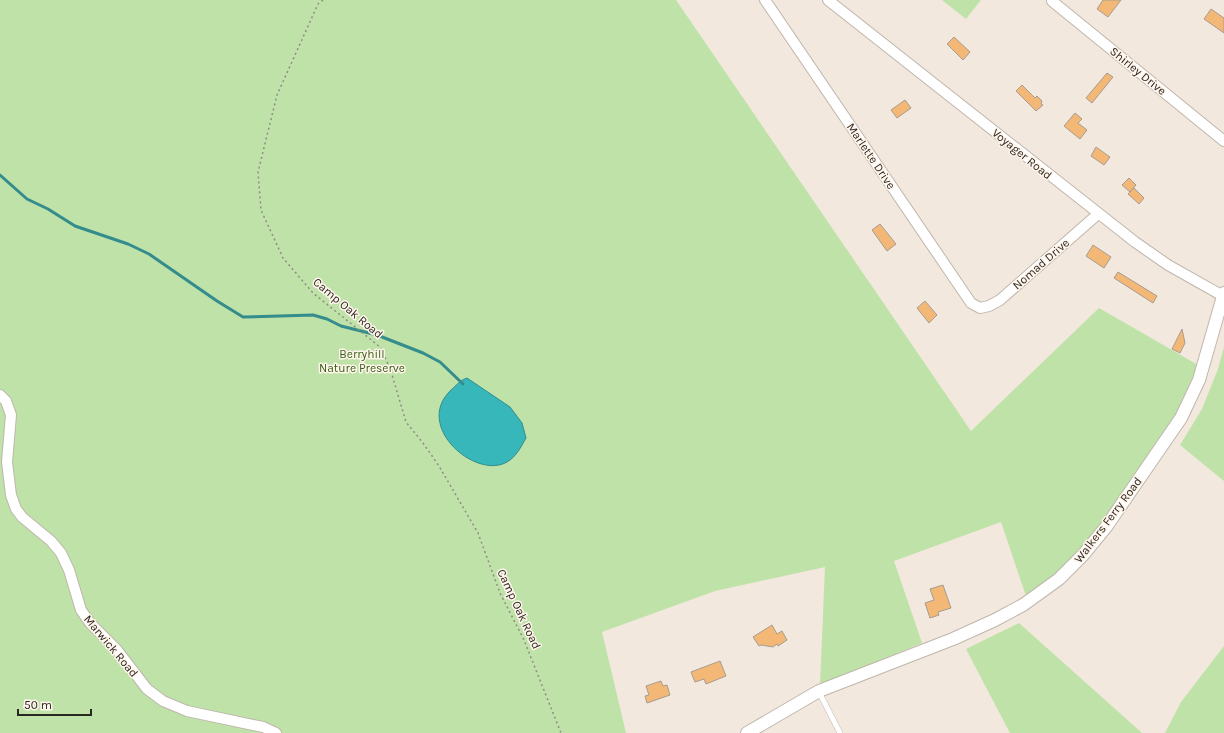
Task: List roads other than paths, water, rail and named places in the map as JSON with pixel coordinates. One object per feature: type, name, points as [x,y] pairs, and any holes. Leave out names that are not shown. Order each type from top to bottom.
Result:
[{"type":"street","name":"Marlette Drive","points":[[766,0],[964,295],[971,303],[980,308]]},
{"type":"street","name":"Voyager Road","points":[[828,0],[1134,242],[1168,265],[1224,295]]},
{"type":"street","name":"Shirley Drive","points":[[1052,1],[1224,141]]},
{"type":"street","name":"Nomad Drive","points":[[980,308],[989,306],[1000,300],[1098,214]]},
{"type":"street","name":"Walkers Ferry Road","points":[[747,733],[819,691],[981,626],[1023,604],[1050,586],[1069,570],[1106,527],[1181,418],[1201,375],[1224,295]]},
{"type":"street","name":"Marwick Road","points":[[0,395],[6,401],[11,415],[7,462],[11,495],[16,509],[22,517],[51,541],[61,553],[69,570],[81,610],[90,623],[117,650],[147,690],[163,701],[187,711],[263,727],[276,733]]},
{"type":"lane","points":[[819,691],[840,733]]},
{"type":"water","points":[[467,378],[510,407],[522,423],[526,438],[516,455],[507,462],[494,466],[480,464],[466,457],[453,447],[444,434],[439,420],[441,405],[450,391]]},
{"type":"waterway","points":[[0,175],[27,199],[48,209],[75,226],[128,244],[149,254],[243,317],[313,315],[327,319],[341,326],[377,335],[423,353],[440,362],[463,384]]},
{"type":"park label","name":"Berryhill Nature Preserve","points":[[362,361]]}]
